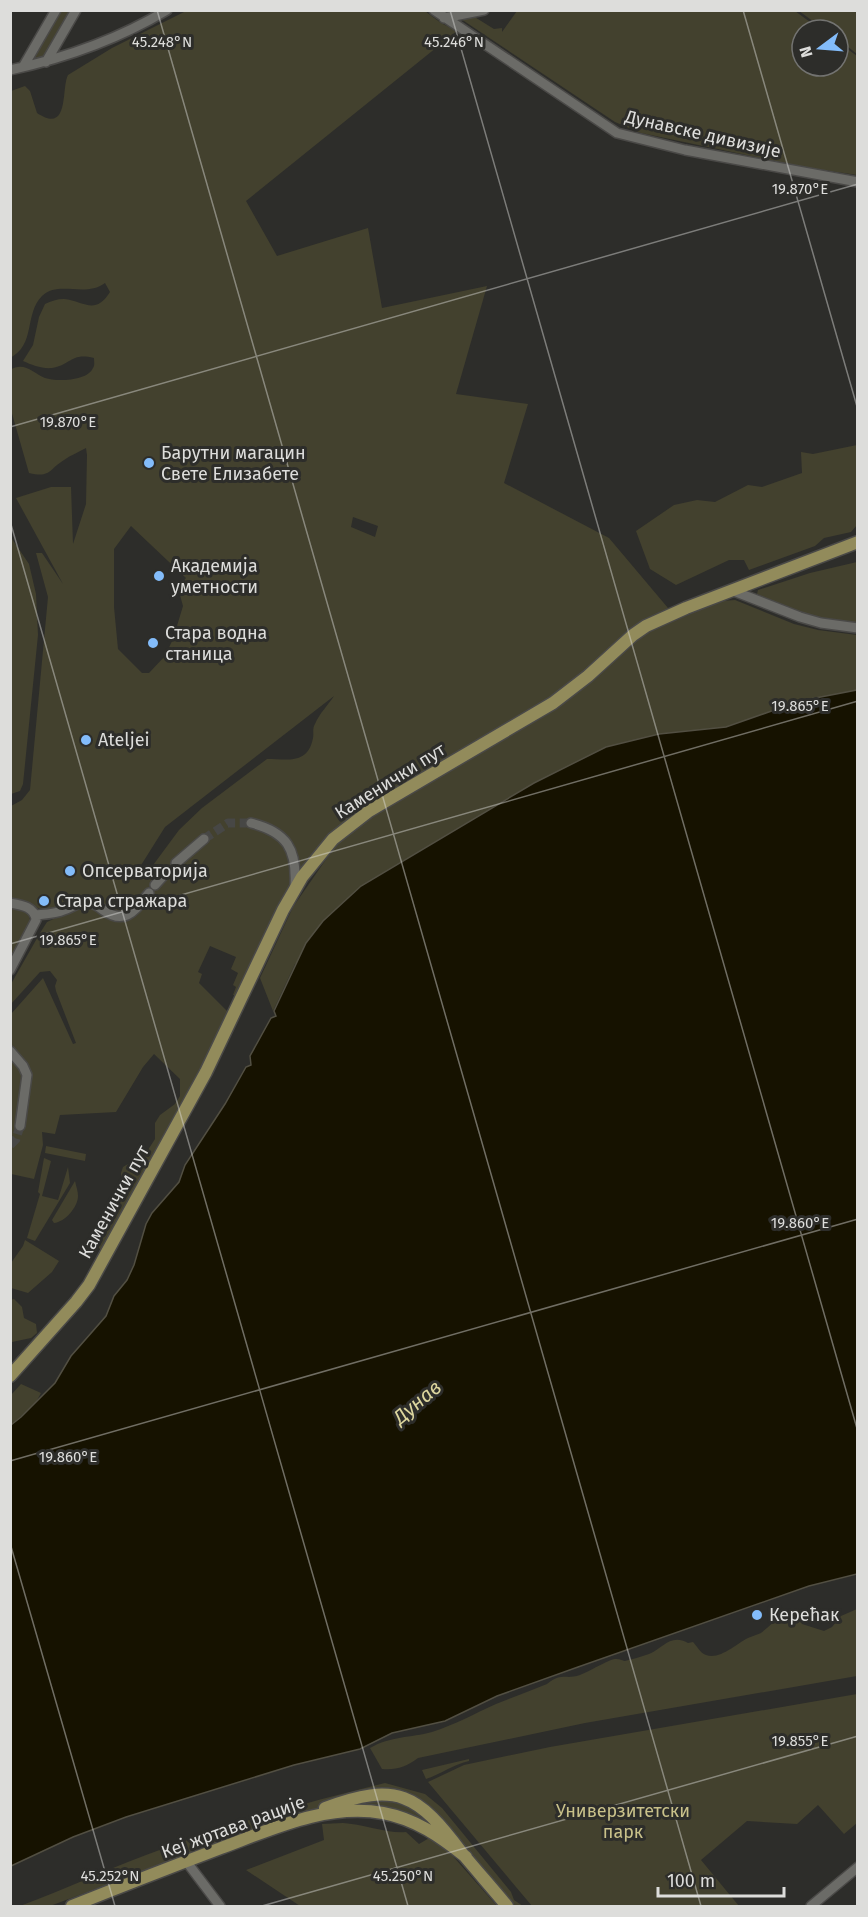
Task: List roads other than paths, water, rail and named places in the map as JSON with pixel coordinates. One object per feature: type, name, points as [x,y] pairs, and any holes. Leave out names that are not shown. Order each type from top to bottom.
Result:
[{"type":"main road","name":"Каменички пут","points":[[10,1376],[89,1285],[206,1072],[258,959],[295,888],[333,839],[369,811],[553,704],[646,626],[731,590],[858,542]]},
{"type":"main road","points":[[305,1818],[347,1801],[375,1795],[395,1795],[418,1804],[431,1814],[507,1906]]},
{"type":"main road","name":"Кеј жртава рације","points":[[72,1906],[186,1861],[305,1818],[352,1811],[376,1812],[407,1819],[427,1828],[466,1857]]},
{"type":"street","points":[[23,67],[56,10]]},
{"type":"street","points":[[46,62],[76,10]]},
{"type":"street","points":[[10,70],[75,53],[122,34],[167,10]]},
{"type":"street","name":"Дунавске дивизије","points":[[434,10],[617,133],[685,150],[858,182]]},
{"type":"street","points":[[444,18],[484,10]]},
{"type":"street","points":[[731,590],[772,608],[800,617],[821,623],[858,628]]},
{"type":"street","points":[[251,823],[268,827],[281,835],[288,845],[296,872],[295,888]]},
{"type":"street","points":[[176,863],[204,839]]},
{"type":"street","points":[[10,903],[25,906],[36,915],[54,913],[87,902],[94,903],[112,916],[124,917],[133,911],[165,874]]},
{"type":"street","points":[[10,970],[34,926],[36,915]]},
{"type":"street","points":[[10,1051],[24,1066],[27,1075],[20,1126]]},
{"type":"street","points":[[186,1861],[220,1906]]},
{"type":"street","points":[[811,1906],[858,1867]]},
{"type":"water","name":"Дунав","points":[[857,690],[857,1574],[809,1586],[578,1667],[497,1696],[445,1721],[392,1733],[360,1749],[294,1765],[126,1817],[73,1837],[11,1866],[11,1425],[55,1383],[71,1356],[106,1316],[114,1296],[127,1280],[134,1265],[146,1224],[152,1213],[179,1182],[185,1165],[246,1067],[251,1065],[250,1056],[271,1018],[276,1016],[274,1011],[306,943],[323,921],[361,886],[534,783],[606,747],[659,734],[726,727],[800,701]]},
{"type":"tunnel","points":[[204,839],[228,823],[251,823]]},
{"type":"tunnel","points":[[10,1145],[16,1139],[20,1126]]},
{"type":"place","name":"Барутни магацин Свете Елизабете","points":[[149,463]]},
{"type":"place","name":"Академија уметности","points":[[159,576]]},
{"type":"place","name":"Стара водна станица","points":[[153,643]]},
{"type":"place","name":"Ateljei","points":[[86,740]]},
{"type":"place","name":"Опсерваторија","points":[[70,871]]},
{"type":"place","name":"Стара стражара","points":[[44,901]]},
{"type":"place","name":"Керећак","points":[[757,1615]]},
{"type":"park label","name":"Универзитетски парк","points":[[623,1821]]}]
